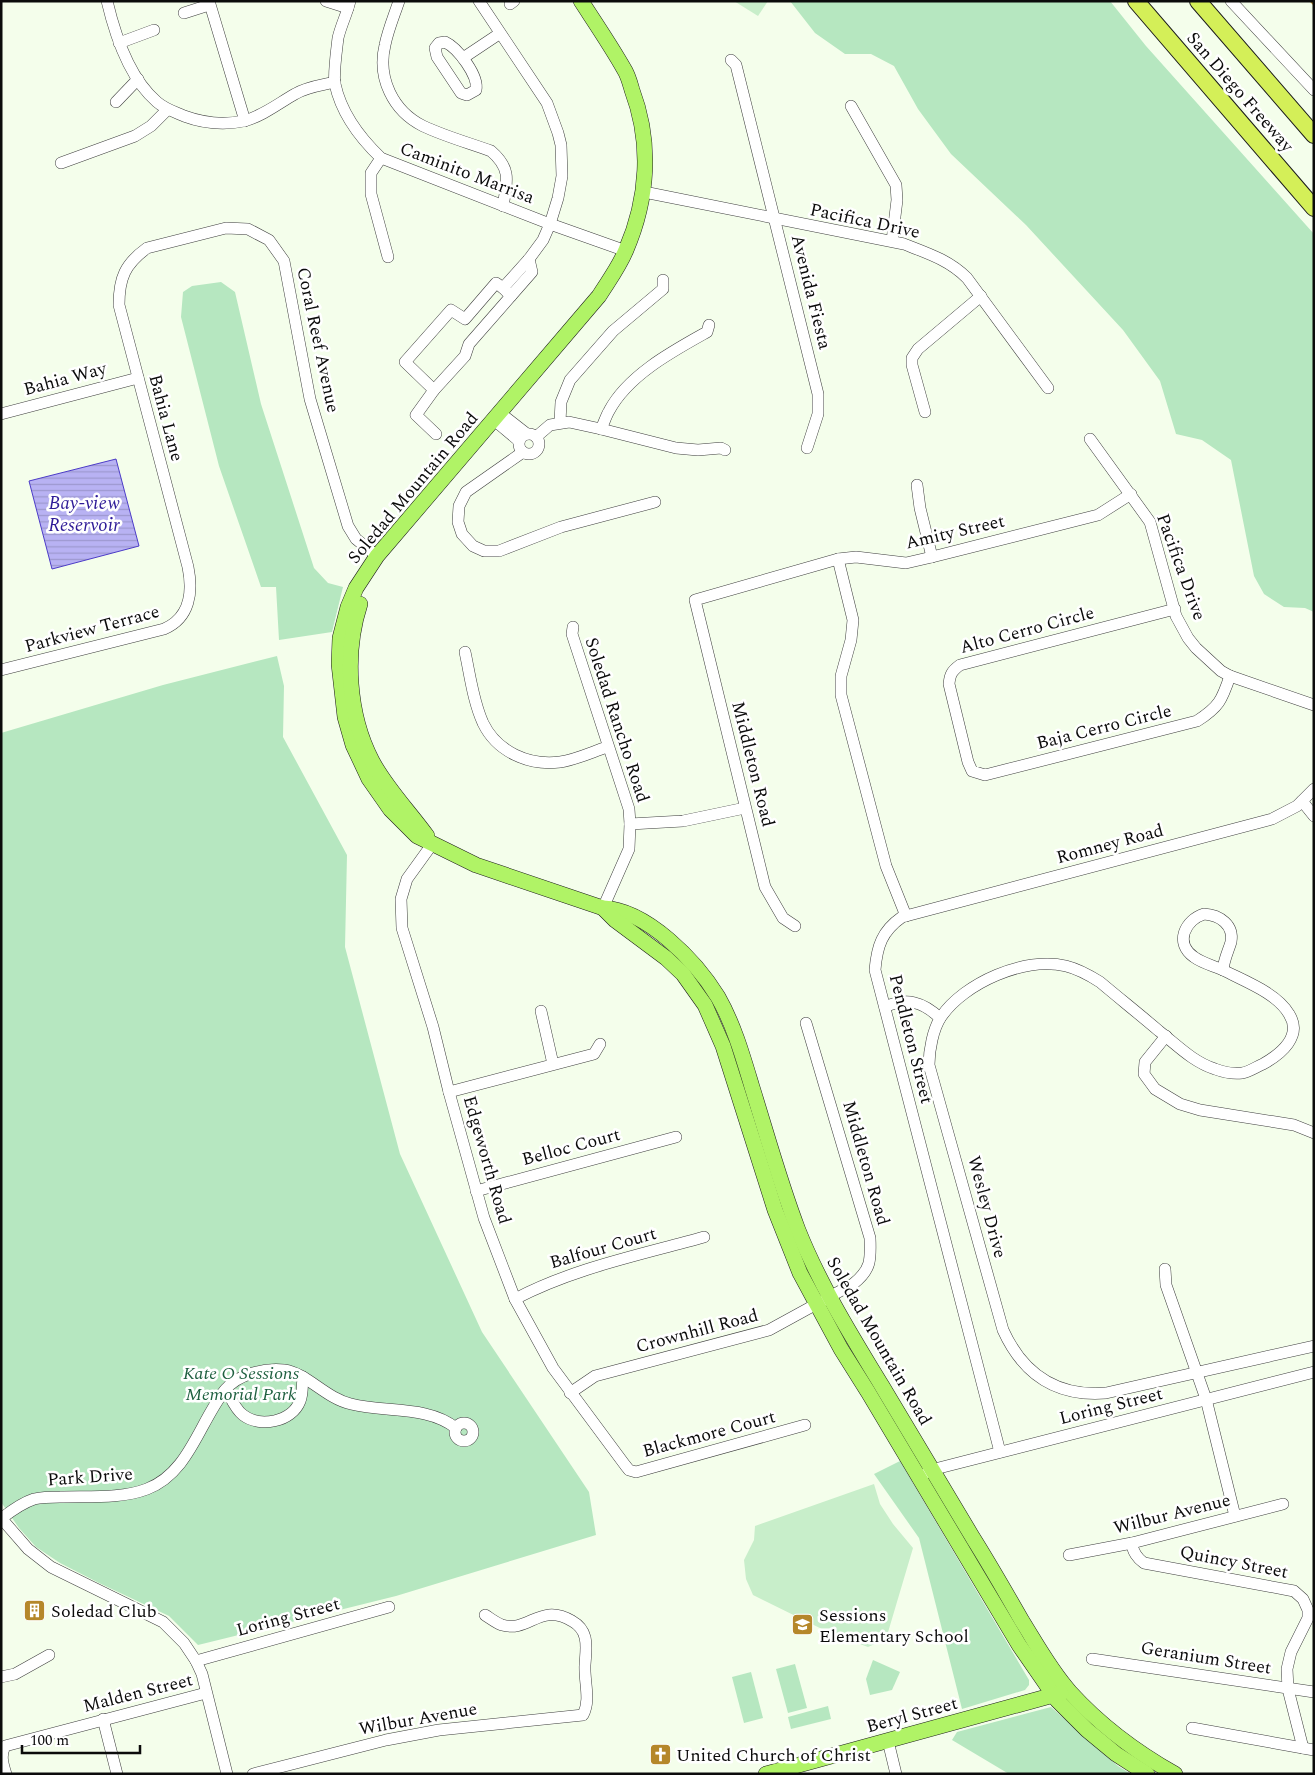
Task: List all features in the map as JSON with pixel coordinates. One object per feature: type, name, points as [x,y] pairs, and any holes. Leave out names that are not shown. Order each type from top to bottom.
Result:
[{"type":"highway","name":"San Diego Freeway","points":[[1136,1],[1314,208]]},
{"type":"highway","name":"San Diego Freeway","points":[[1198,1],[1314,135]]},
{"type":"main road","name":"Soledad Mountain Road","points":[[581,1],[625,70],[640,114],[644,140],[645,167],[644,192],[638,220],[616,271],[599,296],[377,556],[356,588],[348,607],[340,638],[339,664],[345,716],[353,745],[369,779],[380,795],[402,823],[417,836],[476,865],[603,908],[617,908],[634,916],[658,932],[694,964],[718,997],[737,1041],[789,1205],[814,1267],[854,1342],[881,1384],[925,1474],[1020,1645],[1054,1695],[1087,1730],[1116,1754],[1146,1774]]},
{"type":"main road","points":[[377,556],[356,615],[352,639],[350,664],[355,710],[360,731],[372,760],[397,798],[432,843]]},
{"type":"main road","name":"Soledad Mountain Road","points":[[603,908],[615,920],[666,958],[683,974],[705,1005],[724,1046],[775,1210],[800,1273],[841,1349],[868,1392],[925,1474],[1069,1691],[1097,1719],[1125,1742],[1175,1774]]},
{"type":"main road","name":"Beryl Street","points":[[766,1774],[788,1771],[1069,1691]]},
{"type":"street","points":[[107,1],[112,24],[119,43],[138,79],[157,102],[168,110],[201,122],[222,123],[245,121],[260,115],[302,91],[335,82],[338,39],[349,5],[326,1]]},
{"type":"street","points":[[398,1],[384,46],[385,79],[390,95],[405,114],[422,126],[491,151],[498,157],[506,167],[508,179],[503,206]]},
{"type":"street","points":[[436,434],[416,414],[434,390],[465,356],[469,344],[507,292],[532,272],[529,259],[543,240],[550,224],[562,176],[561,145],[547,103],[479,1]]},
{"type":"street","points":[[1231,1],[1314,90]]},
{"type":"street","points":[[184,13],[209,3],[245,121]]},
{"type":"street","points":[[119,43],[154,30]]},
{"type":"street","points":[[463,58],[500,34]]},
{"type":"street","points":[[445,42],[453,46],[463,58],[477,84],[476,90],[467,95],[461,93],[437,57],[435,48],[439,43],[445,42]]},
{"type":"street","name":"Avenida Fiesta","points":[[730,60],[736,65],[818,394],[818,414],[807,448]]},
{"type":"street","points":[[116,102],[138,79]]},
{"type":"street","name":"Caminito Marrisa","points":[[335,82],[341,102],[352,123],[381,158],[550,224],[626,251]]},
{"type":"street","points":[[851,106],[896,185],[897,200],[892,241]]},
{"type":"street","points":[[61,162],[135,136],[151,126],[168,110]]},
{"type":"street","points":[[381,158],[371,173],[371,194],[388,257]]},
{"type":"street","name":"Pacifica Drive","points":[[644,192],[892,241],[936,256],[956,267],[966,278],[1048,388]]},
{"type":"street","name":"Coral Reef Avenue","points":[[154,247],[226,228],[248,229],[269,240],[284,261],[310,399],[348,526],[356,539],[377,556]]},
{"type":"street","name":"Bahia Lane","points":[[154,247],[147,248],[126,267],[118,288],[118,305],[190,579],[189,600],[185,612]]},
{"type":"street","points":[[560,422],[561,402],[570,380],[613,331],[663,289],[663,280]]},
{"type":"street","points":[[434,390],[405,362],[450,310],[465,319],[496,283],[507,292]]},
{"type":"street","points":[[925,412],[912,365],[912,358],[918,349],[981,296]]},
{"type":"street","points":[[602,429],[609,410],[638,376],[665,355],[707,332],[708,325]]},
{"type":"street","name":"Bahia Way","points":[[1,414],[138,378]]},
{"type":"street","points":[[497,416],[526,441]]},
{"type":"street","points":[[655,502],[561,527],[500,551],[484,551],[473,546],[462,534],[458,522],[459,506],[466,492],[526,441],[550,425],[560,422],[602,429],[676,448],[698,450],[721,448],[726,450]]},
{"type":"street","name":"Pacifica Drive","points":[[1090,439],[1150,522],[1176,616],[1196,648],[1221,671],[1230,676],[1314,705]]},
{"type":"street","points":[[917,484],[920,508],[932,557]]},
{"type":"street","name":"Amity Street","points":[[695,600],[838,559],[856,557],[906,563],[932,557],[1098,515],[1131,494]]},
{"type":"street","points":[[838,559],[853,620],[851,640],[841,676],[841,695],[886,866],[906,916]]},
{"type":"street","name":"Middleton Road","points":[[695,600],[765,887],[784,918],[795,926]]},
{"type":"street","name":"Alto Cerro Circle","points":[[968,762],[949,684],[952,670],[960,665],[1175,609]]},
{"type":"street","name":"Parkview Terrace","points":[[1,670],[164,629],[173,625],[185,612]]},
{"type":"street","name":"Soledad Rancho Road","points":[[573,627],[572,634],[628,809],[630,824],[628,849],[603,908]]},
{"type":"street","points":[[465,652],[478,710],[484,725],[500,746],[519,758],[538,763],[561,762],[608,747]]},
{"type":"street","name":"Baja Cerro Circle","points":[[968,762],[972,770],[985,775],[1198,721],[1214,710],[1223,697],[1230,676]]},
{"type":"street","name":"Romney Road","points":[[906,916],[1272,819],[1297,806],[1314,788]]},
{"type":"street","points":[[1302,801],[1314,816]]},
{"type":"street","points":[[630,824],[683,821],[745,808]]},
{"type":"street","name":"Edgeworth Road","points":[[432,843],[407,879],[401,899],[402,928],[433,1027],[484,1218],[515,1299],[553,1368],[625,1465]]},
{"type":"street","points":[[1212,914],[1219,917],[1229,929],[1230,944],[1223,970],[1197,959],[1188,952],[1184,936],[1185,930],[1197,916],[1212,914]]},
{"type":"street","name":"Pendleton Street","points":[[906,916],[893,923],[881,939],[876,952],[876,970],[1000,1452]]},
{"type":"street","name":"Wesley Drive","points":[[1223,970],[1279,1000],[1294,1024],[1294,1032],[1288,1044],[1277,1056],[1250,1070],[1232,1073],[1215,1069],[1195,1060],[1100,982],[1084,972],[1064,965],[1038,964],[1008,970],[994,976],[958,998],[940,1018],[935,1030],[929,1056],[929,1065],[1003,1330],[1011,1348],[1043,1380],[1063,1390],[1093,1394],[1106,1393],[1314,1346]]},
{"type":"street","points":[[885,1007],[907,1001],[915,1002],[929,1007],[940,1018]]},
{"type":"street","points":[[541,1011],[553,1064]]},
{"type":"street","name":"Middleton Road","points":[[806,1023],[870,1238],[870,1264],[862,1276],[830,1297]]},
{"type":"street","points":[[1166,1036],[1145,1062],[1144,1074],[1155,1089],[1180,1104],[1200,1110],[1294,1125],[1314,1134]]},
{"type":"street","points":[[449,1092],[594,1054],[600,1044]]},
{"type":"street","name":"Belloc Court","points":[[476,1191],[676,1137]]},
{"type":"street","name":"Balfour Court","points":[[515,1299],[567,1275],[704,1237]]},
{"type":"street","points":[[1165,1269],[1166,1285],[1206,1399],[1236,1516]]},
{"type":"street","name":"Crownhill Road","points":[[570,1393],[595,1376],[769,1330],[830,1297]]},
{"type":"street","name":"Park Drive","points":[[1,1518],[25,1503],[42,1497],[132,1494],[148,1489],[162,1481],[178,1467],[226,1389],[246,1376],[266,1370],[284,1370],[303,1377],[341,1402],[372,1408],[417,1412],[448,1422],[456,1428]]},
{"type":"street","name":"Loring Street","points":[[925,1474],[1000,1452],[1314,1372]]},
{"type":"street","points":[[226,1389],[238,1410],[251,1420],[278,1420],[300,1402],[303,1377]]},
{"type":"street","name":"Blackmore Court","points":[[625,1465],[629,1470],[636,1472],[805,1425]]},
{"type":"street","name":"Wilbur Avenue","points":[[1068,1555],[1132,1543],[1283,1504]]},
{"type":"street","points":[[1,1518],[28,1549],[51,1567],[163,1622],[184,1642],[202,1674],[227,1774]]},
{"type":"street","name":"Quincy Street","points":[[1132,1543],[1132,1548],[1139,1560],[1144,1563],[1294,1591],[1303,1598],[1308,1610],[1308,1618],[1291,1652],[1287,1669],[1288,1689],[1308,1749]]},
{"type":"street","name":"Loring Street","points":[[196,1661],[389,1607]]},
{"type":"street","name":"Wilbur Avenue","points":[[252,1774],[394,1738],[439,1730],[583,1715],[587,1707],[585,1668],[587,1642],[579,1625],[562,1615],[549,1614],[519,1625],[502,1625],[485,1615]]},
{"type":"street","points":[[1,1677],[15,1674],[49,1655]]},
{"type":"street","name":"Geranium Street","points":[[1092,1659],[1314,1692]]},
{"type":"street","name":"Malden Street","points":[[1,1758],[1,1752],[5,1746],[206,1693]]},
{"type":"street","points":[[103,1719],[118,1774]]},
{"type":"street","points":[[1192,1728],[1308,1749]]},
{"type":"street","points":[[888,1741],[896,1774]]},
{"type":"street","points":[[1,1758],[6,1774]]},
{"type":"green space","points":[[734,1],[768,1],[758,16]]},
{"type":"green space","points":[[790,1],[1110,1],[1146,46],[1314,234],[1314,612],[1305,608],[1284,607],[1264,594],[1254,576],[1231,460],[1202,440],[1176,434],[1160,381],[1123,330],[1026,225],[951,154],[918,109],[894,66],[871,54],[845,54],[815,33]]},
{"type":"green space","points":[[221,282],[235,292],[261,404],[314,568],[328,583],[343,587],[332,632],[279,640],[276,587],[261,587],[219,466],[181,317],[183,292],[192,286]]},
{"type":"green space","name":"Kate O Sessions Memorial Park","points":[[277,656],[284,686],[283,737],[347,855],[345,947],[400,1154],[482,1332],[589,1492],[596,1535],[396,1596],[198,1645],[169,1616],[60,1563],[36,1547],[19,1528],[1,1502],[1,733],[163,685]]},
{"type":"green space","points":[[900,1461],[1029,1680],[1029,1685],[1025,1690],[962,1709],[919,1538],[874,1474]]},
{"type":"green space","points":[[874,1484],[880,1504],[893,1524],[913,1548],[886,1639],[868,1647],[830,1633],[753,1595],[746,1579],[744,1560],[754,1540],[755,1526]]},
{"type":"green space","points":[[873,1660],[900,1672],[892,1690],[870,1695],[866,1679]]},
{"type":"green space","points":[[795,1664],[807,1708],[788,1713],[776,1669]]},
{"type":"green space","points":[[751,1672],[763,1718],[744,1723],[732,1677]]},
{"type":"green space","points":[[828,1706],[831,1719],[791,1729],[788,1717]]},
{"type":"green space","points":[[1051,1707],[1118,1766],[1131,1774],[1009,1774],[952,1740],[957,1732]]},
{"type":"water","name":"Bay-view Reservoir","points":[[116,459],[139,546],[52,569],[29,481]]},
{"type":"railway","points":[[1311,1],[1314,4]]},
{"type":"place","name":"Soledad Club","points":[[35,1611]]},
{"type":"place","name":"Sessions Elementary School","points":[[803,1625]]},
{"type":"place","name":"United Church of Christ","points":[[660,1755]]}]
